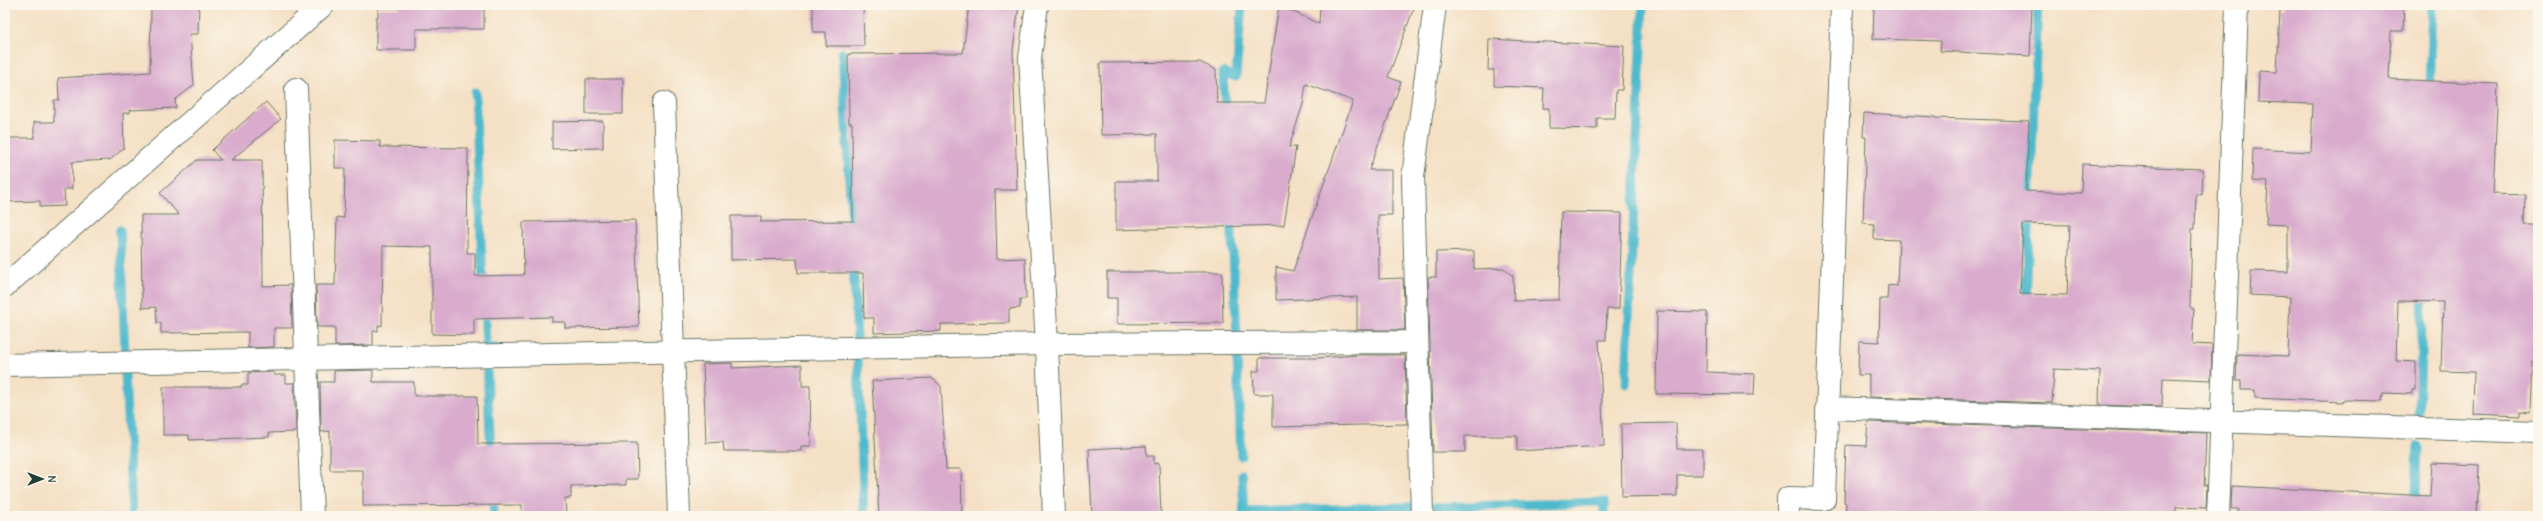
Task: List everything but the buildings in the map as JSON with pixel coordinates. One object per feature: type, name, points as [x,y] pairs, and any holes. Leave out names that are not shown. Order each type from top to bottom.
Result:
[{"type":"street","points":[[5,286],[323,5]]},
{"type":"street","points":[[1037,5],[1030,58],[1047,344],[1054,516]]},
{"type":"street","points":[[1422,516],[1412,177],[1435,5]]},
{"type":"street","points":[[1788,516],[1788,498],[1824,499],[1842,5]]},
{"type":"street","points":[[2218,516],[2237,5]]},
{"type":"street","points":[[296,89],[312,516]]},
{"type":"street","points":[[664,103],[679,516]]},
{"type":"street","points":[[5,365],[673,353],[1047,344],[1416,342]]},
{"type":"street","points":[[1827,408],[2538,432]]},
{"type":"waterway","points":[[1225,114],[1223,72],[1236,77],[1242,5]]},
{"type":"waterway","points":[[1626,384],[1643,5]]},
{"type":"waterway","points":[[2026,305],[2038,5]]},
{"type":"waterway","points":[[2429,93],[2432,5]]},
{"type":"waterway","points":[[842,53],[852,233]]},
{"type":"waterway","points":[[475,92],[483,287]]},
{"type":"waterway","points":[[1228,335],[1237,335],[1231,215]]},
{"type":"waterway","points":[[120,230],[125,352]]},
{"type":"waterway","points":[[853,262],[857,340]]},
{"type":"waterway","points":[[2419,416],[2423,290]]},
{"type":"waterway","points":[[484,307],[486,347],[495,347]]},
{"type":"waterway","points":[[1237,356],[1241,456]]},
{"type":"waterway","points":[[858,360],[864,516]]},
{"type":"waterway","points":[[487,368],[491,455]]},
{"type":"waterway","points":[[125,374],[132,516]]},
{"type":"waterway","points":[[2415,516],[2418,446]]},
{"type":"waterway","points":[[1242,474],[1244,516]]},
{"type":"waterway","points":[[493,493],[494,516]]},
{"type":"waterway","points":[[1435,507],[1604,502],[1604,516]]},
{"type":"waterway","points":[[1243,511],[1412,507]]}]
